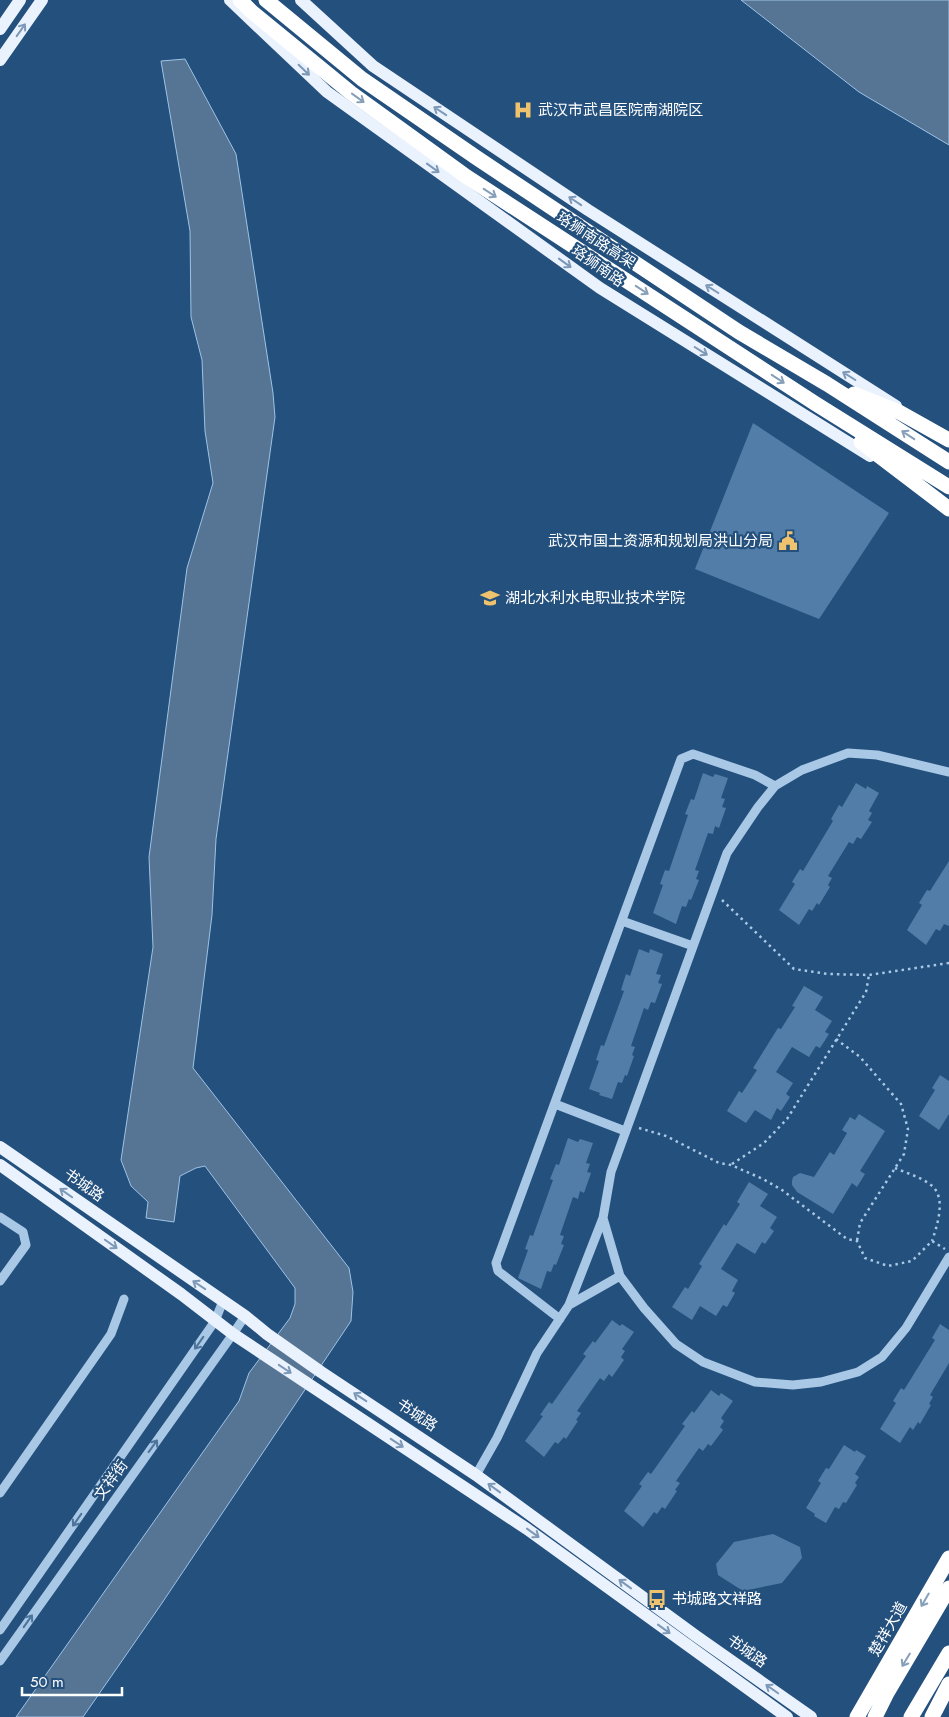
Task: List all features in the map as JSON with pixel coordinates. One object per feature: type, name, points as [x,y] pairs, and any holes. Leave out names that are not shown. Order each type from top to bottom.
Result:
[{"type":"highway","name":"珞狮南路高架","points":[[240,0],[351,93],[467,177],[816,404],[949,487]]},
{"type":"highway","name":"珞狮南路高架","points":[[266,0],[362,79],[462,148],[739,332],[827,384],[949,462]]},
{"type":"highway","points":[[827,384],[900,412],[949,440]]},
{"type":"highway","points":[[816,404],[869,448],[949,507]]},
{"type":"highway","name":"楚祥大道","points":[[857,1717],[949,1558]]},
{"type":"highway","points":[[875,1717],[887,1693],[949,1588]]},
{"type":"highway","points":[[911,1717],[949,1653]]},
{"type":"highway","points":[[932,1717],[949,1684]]},
{"type":"main road","points":[[0,29],[20,0]]},
{"type":"main road","points":[[0,60],[42,0]]},
{"type":"main road","name":"珞狮南路","points":[[230,0],[327,92],[600,288],[949,507]]},
{"type":"main road","points":[[301,0],[372,66],[588,210],[949,440]]},
{"type":"main road","name":"书城路","points":[[0,1147],[223,1301],[321,1372],[476,1475],[696,1636],[812,1717]]},
{"type":"main road","name":"书城路","points":[[0,1165],[181,1294],[257,1351],[527,1529],[787,1717]]},
{"type":"street","points":[[476,1475],[497,1438],[537,1353],[569,1305],[603,1218],[610,1172],[727,853],[758,807],[775,786],[802,770],[848,753],[877,755],[949,772]]},
{"type":"street","points":[[560,1319],[498,1271],[496,1263],[681,759],[693,754],[755,775],[775,786]]},
{"type":"street","points":[[622,920],[693,946]]},
{"type":"street","points":[[555,1104],[627,1128]]},
{"type":"street","points":[[0,1217],[22,1232],[26,1245],[0,1282]]},
{"type":"street","points":[[603,1218],[620,1276],[644,1308],[676,1344],[703,1362],[755,1382],[793,1385],[821,1382],[858,1372],[882,1357],[906,1328],[949,1257]]},
{"type":"street","points":[[569,1305],[620,1276]]},
{"type":"street","points":[[0,1493],[111,1334],[124,1299]]},
{"type":"street","name":"文祥街","points":[[0,1630],[215,1321],[223,1301]]},
{"type":"street","name":"文祥街","points":[[0,1661],[244,1316]]},
{"type":"path","points":[[713,892],[794,969],[828,974],[869,975],[949,963]]},
{"type":"path","points":[[731,1165],[764,1143],[787,1119],[866,992],[869,975]]},
{"type":"path","points":[[836,1039],[860,1057],[901,1104],[908,1129],[904,1154],[895,1168],[860,1223],[858,1242],[866,1258],[888,1266],[912,1261],[932,1241],[940,1219],[939,1196],[932,1185],[895,1168]]},
{"type":"path","points":[[627,1128],[666,1136],[782,1190],[847,1240],[858,1242]]},
{"type":"path","points":[[932,1241],[949,1251]]},
{"type":"water","points":[[741,0],[949,0],[949,145],[859,92]]},
{"type":"water","points":[[185,59],[236,154],[273,393],[275,417],[216,839],[212,915],[193,1068],[349,1268],[353,1292],[351,1321],[160,1606],[83,1717],[16,1717],[239,1401],[249,1373],[290,1318],[295,1304],[295,1288],[205,1166],[180,1176],[174,1222],[146,1218],[148,1202],[131,1186],[121,1160],[153,947],[149,857],[187,568],[213,483],[205,431],[202,360],[191,317],[190,231],[161,61]]},
{"type":"building","name":"武汉市国土资源和规划局洪山分局","points":[[753,423],[889,513],[819,619],[695,569]]},
{"type":"building","points":[[703,773],[713,777],[715,774],[728,778],[721,798],[725,799],[722,807],[726,808],[719,828],[715,826],[713,834],[708,833],[695,870],[699,871],[696,879],[699,880],[691,900],[689,899],[686,907],[682,906],[676,924],[653,913],[663,885],[660,884],[665,870],[669,871],[688,815],[685,814],[691,799],[694,800]]},
{"type":"building","points":[[856,783],[866,789],[867,786],[879,793],[869,811],[872,813],[868,820],[872,822],[861,839],[857,837],[853,844],[849,842],[828,876],[832,878],[828,885],[830,887],[819,905],[817,903],[812,911],[809,909],[799,925],[779,910],[795,884],[792,882],[800,869],[803,871],[833,821],[831,819],[839,805],[842,807]]},
{"type":"building","points":[[949,861],[949,926],[944,924],[940,931],[936,929],[926,945],[907,930],[922,905],[919,903],[927,890],[930,891]]},
{"type":"building","points":[[639,949],[649,953],[650,949],[663,954],[656,974],[661,975],[658,983],[662,984],[655,1003],[651,1002],[648,1010],[644,1008],[631,1046],[635,1047],[632,1055],[634,1056],[627,1076],[625,1075],[622,1083],[618,1082],[612,1099],[599,1095],[600,1093],[589,1089],[599,1061],[596,1060],[601,1045],[604,1046],[624,991],[621,990],[626,974],[630,976]]},
{"type":"building","points":[[804,986],[823,997],[815,1010],[832,1021],[825,1032],[829,1034],[820,1048],[816,1046],[809,1057],[792,1047],[776,1072],[793,1083],[786,1094],[790,1097],[781,1111],[777,1108],[771,1120],[755,1110],[746,1123],[727,1111],[739,1091],[742,1093],[757,1070],[753,1068],[778,1028],[781,1029],[795,1007],[792,1006]]},
{"type":"building","points":[[940,1075],[949,1081],[949,1114],[939,1130],[919,1116],[935,1090],[932,1088]]},
{"type":"building","points":[[859,1114],[885,1131],[860,1171],[865,1174],[857,1187],[852,1183],[833,1214],[797,1192],[792,1185],[793,1177],[800,1173],[814,1177],[830,1152],[834,1155],[847,1133],[842,1130],[850,1117],[855,1120]]},
{"type":"building","points":[[568,1138],[578,1142],[580,1139],[593,1143],[586,1163],[590,1164],[587,1172],[591,1173],[584,1193],[580,1191],[578,1199],[573,1197],[560,1235],[564,1236],[561,1244],[564,1245],[556,1265],[554,1264],[551,1272],[547,1271],[541,1289],[518,1278],[528,1250],[525,1249],[530,1235],[533,1236],[553,1180],[550,1179],[556,1164],[559,1165]]},
{"type":"building","points":[[749,1182],[768,1194],[760,1206],[777,1217],[770,1228],[774,1231],[765,1244],[762,1242],[755,1254],[737,1243],[721,1269],[738,1280],[732,1291],[735,1293],[727,1307],[723,1305],[716,1316],[700,1306],[692,1320],[672,1307],[685,1287],[688,1289],[702,1266],[699,1264],[724,1224],[726,1226],[740,1204],[737,1202]]},
{"type":"building","points":[[612,1320],[634,1332],[622,1349],[625,1351],[621,1357],[624,1360],[612,1377],[609,1374],[604,1381],[600,1378],[577,1411],[581,1413],[576,1420],[578,1421],[566,1439],[564,1437],[558,1444],[555,1442],[544,1457],[525,1441],[543,1416],[540,1415],[549,1402],[552,1404],[586,1356],[583,1354],[593,1341],[595,1343]]},
{"type":"building","points":[[940,1324],[949,1330],[949,1363],[930,1395],[933,1397],[929,1404],[931,1405],[920,1424],[918,1422],[913,1430],[910,1427],[900,1443],[880,1429],[896,1403],[893,1401],[901,1388],[904,1390],[935,1340],[932,1338]]},
{"type":"building","points":[[711,1390],[719,1396],[721,1393],[733,1401],[721,1418],[724,1421],[720,1427],[723,1430],[711,1446],[708,1444],[703,1451],[699,1448],[676,1481],[680,1483],[675,1490],[677,1491],[665,1509],[662,1507],[657,1514],[654,1512],[643,1527],[624,1511],[642,1486],[639,1484],[648,1472],[651,1474],[685,1426],[682,1424],[692,1411],[694,1413]]},
{"type":"building","points":[[844,1445],[866,1456],[855,1474],[859,1477],[855,1483],[857,1485],[846,1503],[843,1502],[839,1509],[835,1507],[826,1523],[814,1516],[815,1514],[806,1508],[821,1483],[818,1481],[826,1468],[829,1469]]},
{"type":"building","points":[[773,1534],[800,1547],[802,1558],[782,1583],[743,1591],[718,1575],[716,1564],[734,1542]]},
{"type":"place","name":"武汉市武昌医院南湖院区","points":[[523,110]]},
{"type":"place","name":"武汉市国土资源和规划局洪山分局","points":[[788,541]]},
{"type":"place","name":"湖北水利水电职业技术学院","points":[[490,598]]},
{"type":"place","name":"书城路文祥路","points":[[657,1599]]}]
